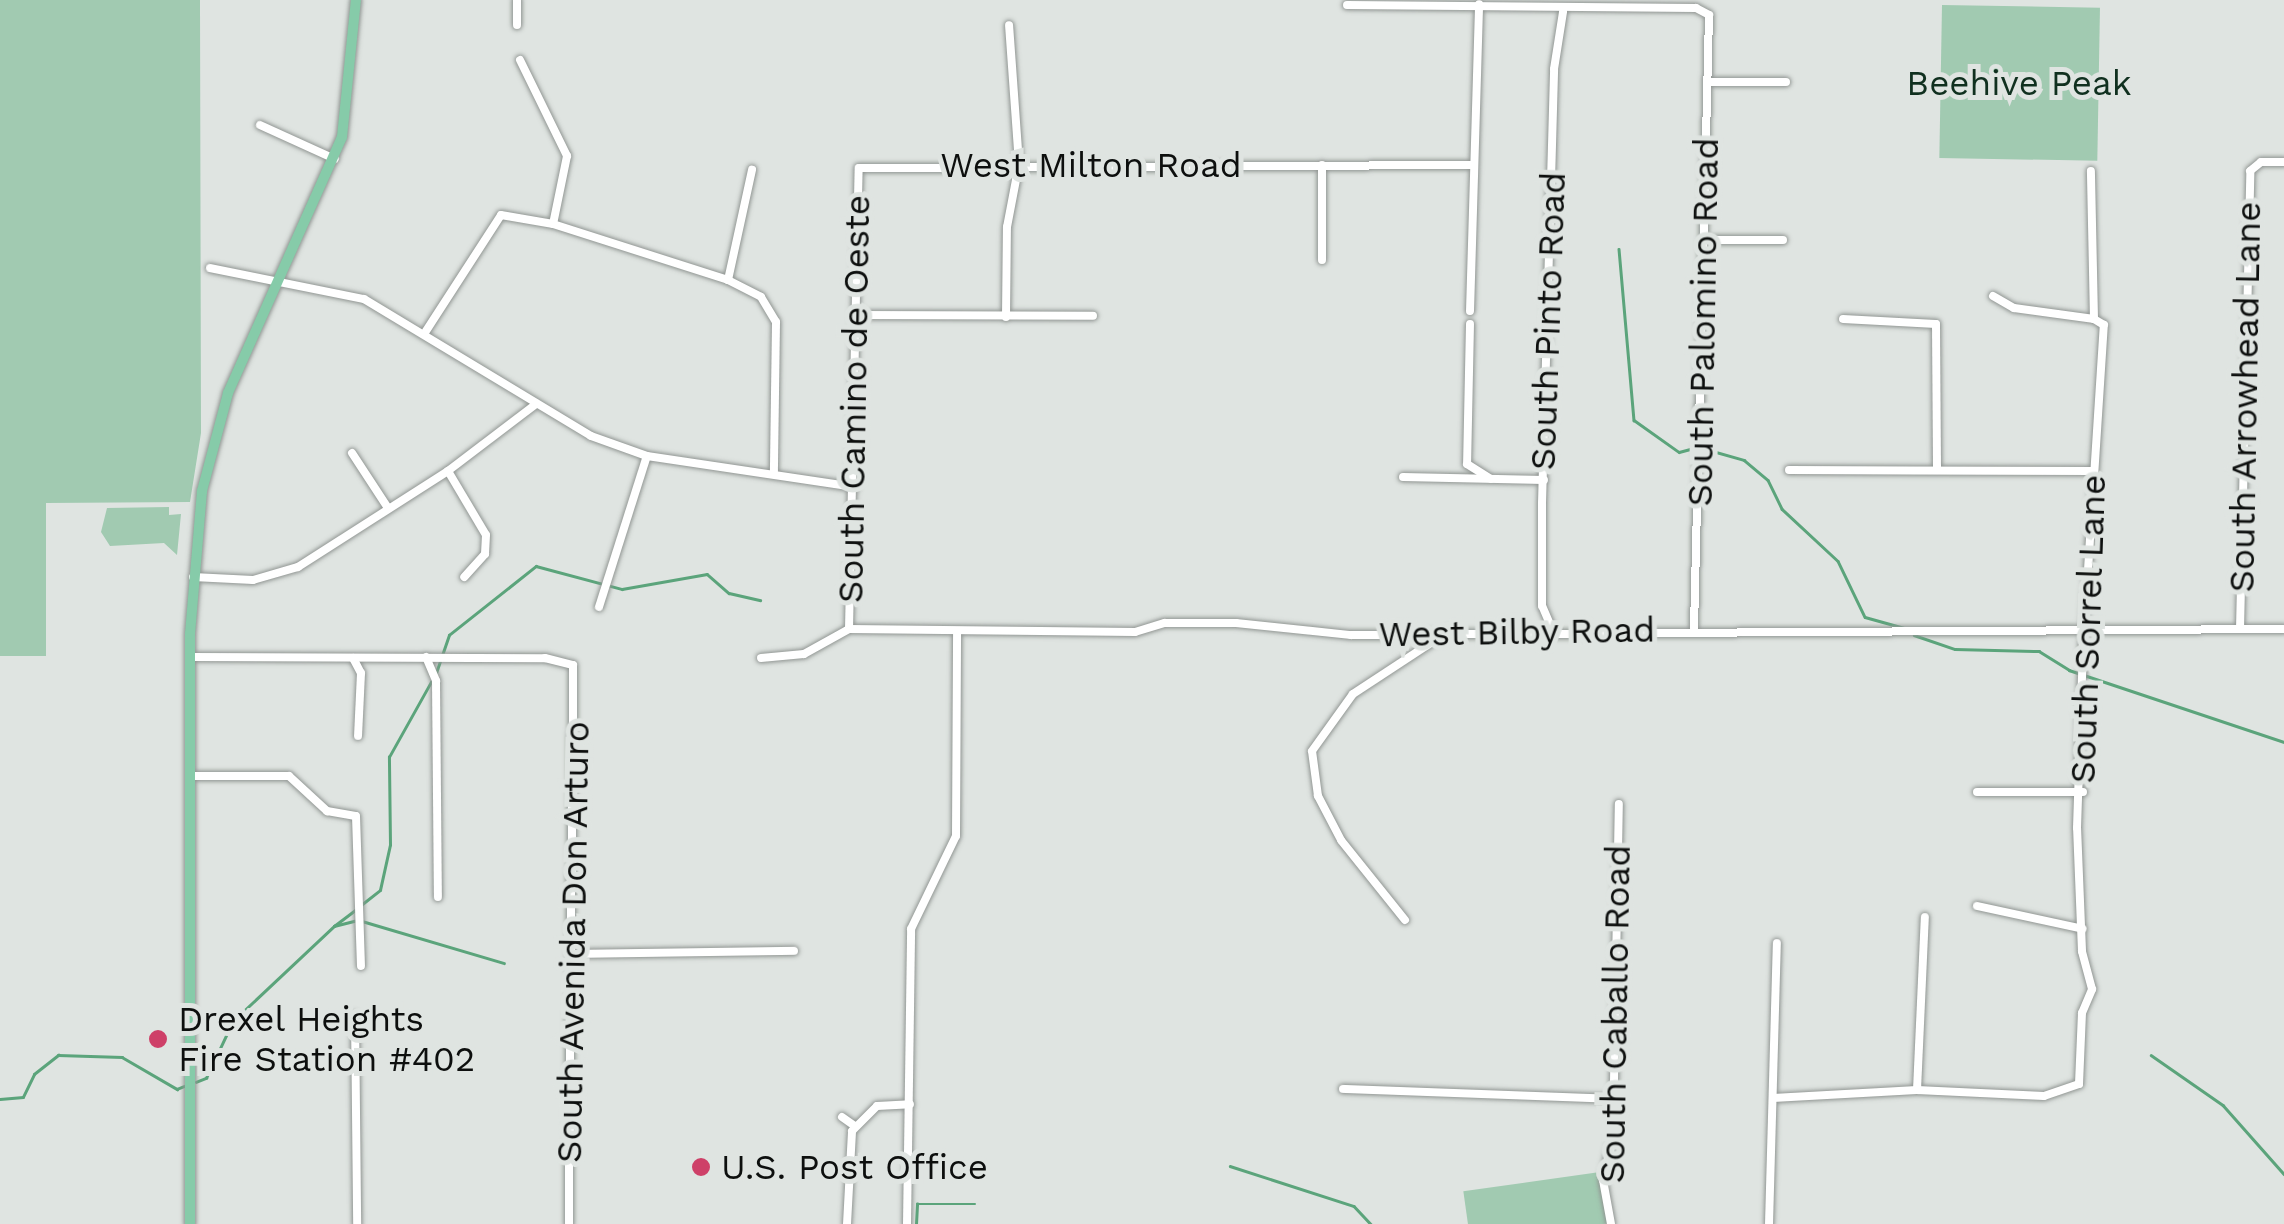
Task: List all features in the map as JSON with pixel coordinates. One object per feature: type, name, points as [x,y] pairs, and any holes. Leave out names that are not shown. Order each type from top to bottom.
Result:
[{"type":"main road","points":[[190,1224],[193,577],[214,433],[334,159],[352,87],[356,0]]},
{"type":"street","points":[[517,0],[517,25]]},
{"type":"street","points":[[1470,311],[1478,4]]},
{"type":"street","points":[[1347,5],[1478,4],[1563,12],[1634,4]]},
{"type":"street","name":"South Palomino Road","points":[[1634,4],[1709,16],[1694,628]]},
{"type":"street","name":"South Pinto Road","points":[[1552,629],[1542,606],[1544,480],[1554,69],[1563,12]]},
{"type":"street","points":[[1006,318],[1007,227],[1019,164],[1009,25]]},
{"type":"street","points":[[520,60],[568,156],[553,224]]},
{"type":"street","points":[[1708,82],[1786,82]]},
{"type":"street","points":[[260,126],[334,159]]},
{"type":"street","name":"South Arrowhead Lane","points":[[2240,629],[2254,165],[2284,162]]},
{"type":"street","name":"West Milton Road","points":[[859,168],[1019,164],[1473,165]]},
{"type":"street","points":[[1322,165],[1322,260]]},
{"type":"street","name":"South Camino de Oeste","points":[[849,629],[859,168]]},
{"type":"street","points":[[728,280],[752,170]]},
{"type":"street","name":"South Sorrel Lane","points":[[1917,1090],[1994,1097],[2076,1089],[2082,1013],[2092,989],[2083,929],[2082,792],[2086,629],[2104,325],[2094,319],[2091,171]]},
{"type":"street","points":[[426,331],[491,224],[514,214],[728,280],[761,297],[776,322],[774,472]]},
{"type":"street","points":[[1705,240],[1783,240]]},
{"type":"street","points":[[210,268],[364,298],[426,331],[591,436],[647,456],[855,486]]},
{"type":"street","points":[[1993,296],[2014,308],[2094,319]]},
{"type":"street","points":[[858,315],[1093,316]]},
{"type":"street","points":[[1843,319],[1936,324],[1938,468]]},
{"type":"street","points":[[1470,324],[1468,464],[1491,479]]},
{"type":"street","points":[[193,577],[253,580],[298,566],[448,471],[536,404]]},
{"type":"street","points":[[352,453],[388,508]]},
{"type":"street","points":[[599,608],[647,456]]},
{"type":"street","points":[[1789,470],[2094,471]]},
{"type":"street","points":[[448,471],[486,535],[485,554],[464,577]]},
{"type":"street","points":[[1403,477],[1544,480]]},
{"type":"street","name":"West Bilby Road","points":[[849,629],[1135,632],[1173,623],[1315,634],[1694,628],[2284,630]]},
{"type":"street","points":[[761,658],[804,654],[849,629]]},
{"type":"street","points":[[1405,920],[1341,840],[1318,796],[1312,751],[1353,694],[1449,630]]},
{"type":"street","points":[[908,1224],[911,929],[956,836],[957,631]]},
{"type":"street","points":[[190,657],[426,657],[436,682],[438,897]]},
{"type":"street","name":"South Avenida Don Arturo","points":[[426,657],[570,662],[576,677],[569,1224]]},
{"type":"street","points":[[353,658],[361,673],[358,736]]},
{"type":"street","points":[[190,776],[289,776],[327,811],[356,816],[361,966]]},
{"type":"street","points":[[1977,792],[2082,792]]},
{"type":"street","name":"South Caballo Road","points":[[1611,1224],[1604,1180],[1613,1099],[1620,804]]},
{"type":"street","points":[[1978,906],[2083,929]]},
{"type":"street","points":[[1773,1098],[1917,1090],[1925,916]]},
{"type":"street","points":[[1619,924],[1632,925]]},
{"type":"street","points":[[1769,1224],[1775,943]]},
{"type":"street","points":[[574,954],[794,951]]},
{"type":"street","points":[[355,1016],[357,1224]]},
{"type":"street","points":[[1343,1089],[1613,1099]]},
{"type":"street","points":[[848,1224],[859,1112],[910,1104]]},
{"type":"street","points":[[842,1117],[855,1126]]},
{"type":"green space","points":[[0,0],[200,0],[201,433],[190,502],[46,503],[46,656],[0,656]]},
{"type":"green space","name":"Beehive Peak","points":[[1942,5],[2100,8],[2097,161],[1939,158]]},
{"type":"green space","points":[[169,507],[169,515],[181,514],[177,555],[164,543],[110,546],[101,532],[107,508]]},
{"type":"green space","points":[[1600,1172],[1607,1223],[1468,1224],[1463,1191]]},
{"type":"waterway","points":[[1619,249],[1634,420],[1679,452],[1694,448]]},
{"type":"waterway","points":[[1702,448],[1744,460],[1768,480],[1782,509],[1838,561],[1865,617],[1908,629]]},
{"type":"waterway","points":[[436,673],[449,635],[536,566],[622,589],[707,574],[729,593],[760,600]]},
{"type":"waterway","points":[[1914,635],[1955,649],[2039,651],[2069,670],[2284,742]]},
{"type":"waterway","points":[[361,905],[380,890],[390,845],[389,757],[432,680]]},
{"type":"waterway","points":[[334,926],[355,910]]},
{"type":"waterway","points":[[196,1082],[206,1078],[233,1021],[334,926],[354,921]]},
{"type":"waterway","points":[[362,921],[504,963]]},
{"type":"waterway","points":[[0,1099],[23,1097],[34,1074],[58,1055],[122,1057],[177,1089],[187,1085]]},
{"type":"waterway","points":[[2151,1055],[2223,1105],[2284,1174]]},
{"type":"waterway","points":[[1230,1166],[1354,1206],[1371,1224]]},
{"type":"waterway","points":[[916,1224],[917,1204],[975,1204]]},
{"type":"place","name":"Drexel Heights Fire Station #402","points":[[158,1039]]},
{"type":"place","name":"U.S. Post Office","points":[[701,1167]]}]
